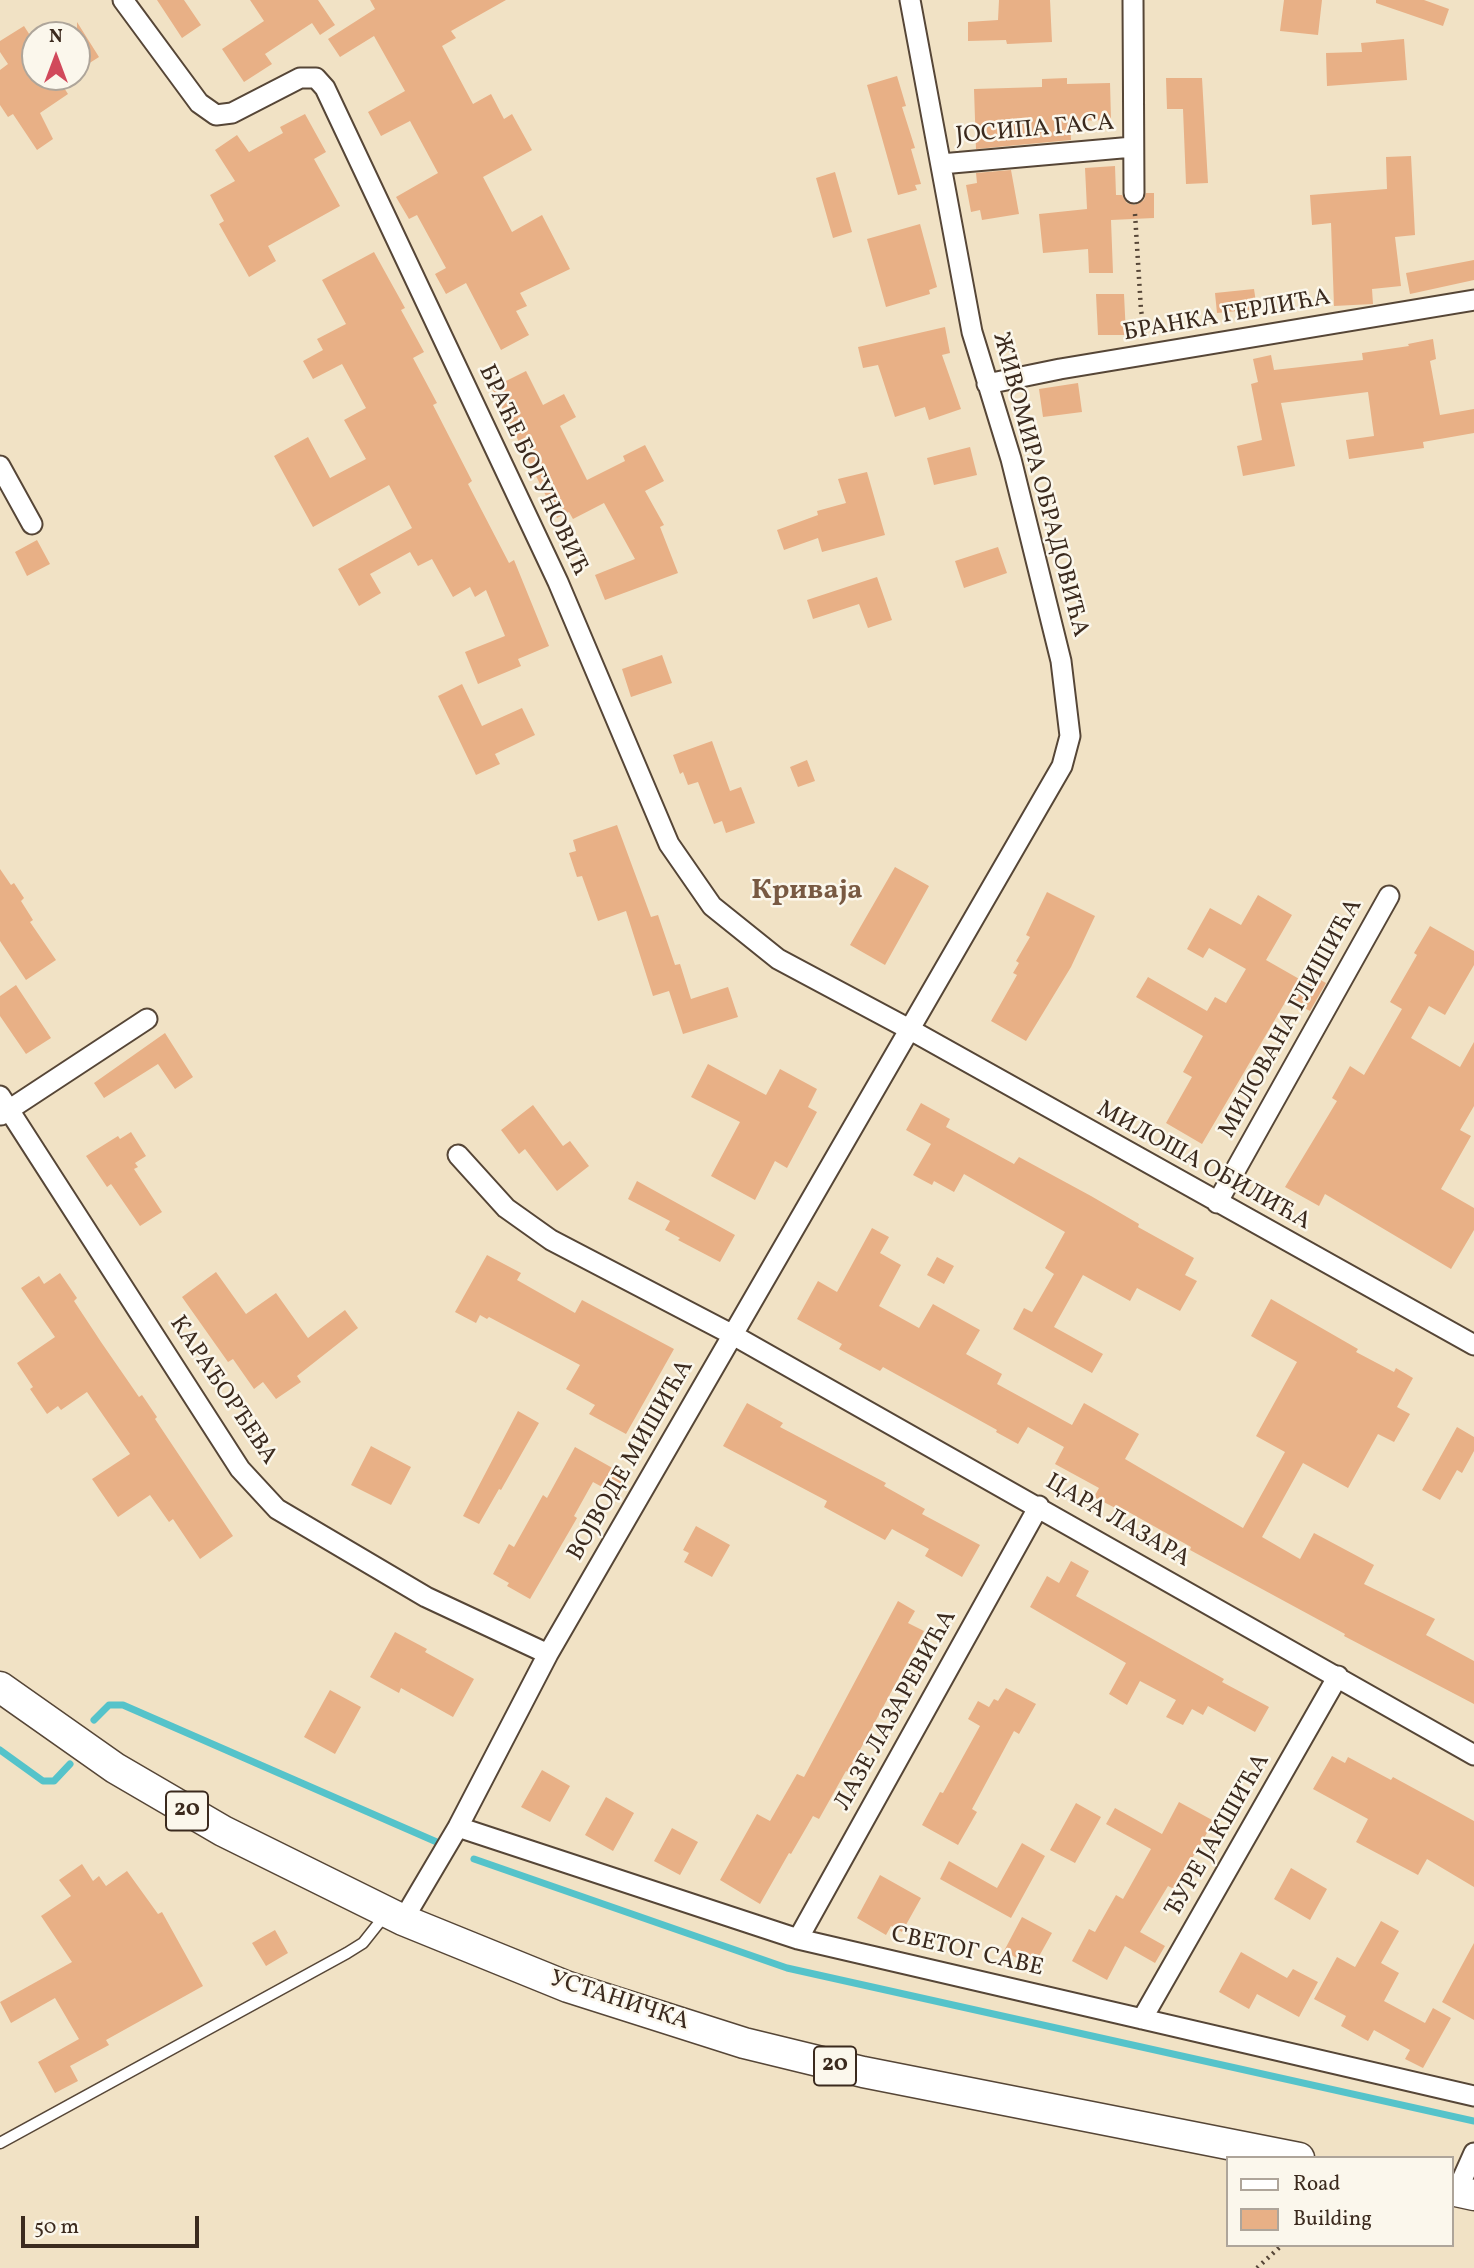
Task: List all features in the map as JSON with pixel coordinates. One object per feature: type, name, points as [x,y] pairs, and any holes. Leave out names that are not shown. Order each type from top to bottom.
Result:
[{"type":"main road","name":"УСТАНИЧКА","points":[[0,1687],[115,1768],[160,1796],[285,1863],[395,1916],[568,1987],[756,2046],[863,2072],[1290,2156]]},
{"type":"street","name":"БРАЋЕ БОГУНОВИЋ","points":[[123,0],[200,103],[216,115],[232,113],[300,78],[316,78],[325,88],[558,582],[669,844],[712,906],[778,959],[909,1029]]},
{"type":"street","name":"ЖИВОМИРА ОБРАДОВИЋА","points":[[909,1029],[1062,766],[1070,736],[1061,661],[1012,459],[972,332],[910,0]]},
{"type":"street","name":"ЈОСИПА ГАСА","points":[[1133,0],[1133,193]]},
{"type":"street","name":"ЈОСИПА ГАСА","points":[[941,164],[1133,147]]},
{"type":"street","name":"БРАНКА ГЕРЛИЋА","points":[[988,384],[1059,369],[1474,300]]},
{"type":"street","points":[[0,466],[32,524]]},
{"type":"street","name":"МИЛОВАНА ГЛИШИЋА","points":[[1217,1203],[1389,896]]},
{"type":"street","name":"КАРАЂОРЂЕВА","points":[[147,1020],[3,1107],[240,1469],[277,1508],[426,1597],[548,1654]]},
{"type":"street","name":"МИЛОША ОБИЛИЋА","points":[[909,1029],[1474,1345]]},
{"type":"street","name":"ВОЈВОДЕ МИШИЋА","points":[[395,1916],[458,1827],[548,1654],[909,1029]]},
{"type":"street","name":"ЦАРА ЛАЗАРА","points":[[458,1155],[506,1208],[551,1240],[733,1335],[1039,1506],[1474,1755]]},
{"type":"street","name":"ЛАЗЕ ЛАЗАРЕВИЋА","points":[[798,1939],[1039,1506]]},
{"type":"street","name":"ЂУРЕ ЈАКШИЋА","points":[[1142,2019],[1338,1676]]},
{"type":"street","name":"СВЕТОГ САВЕ","points":[[458,1827],[798,1939],[1474,2096]]},
{"type":"street","points":[[1461,2192],[1474,2153]]},
{"type":"lane","points":[[0,2143],[347,1953],[395,1916]]},
{"type":"path","points":[[1133,193],[1141,310],[1150,355]]},
{"type":"path","points":[[1257,2268],[1280,2247]]},
{"type":"building","points":[[157,0],[184,0],[201,25],[182,38]]},
{"type":"building","points":[[250,0],[318,0],[335,25],[320,35],[312,23],[265,54],[272,64],[244,82],[222,49],[264,21]]},
{"type":"building","points":[[370,0],[506,0],[451,31],[456,38],[442,46],[473,104],[491,94],[504,119],[512,114],[532,150],[483,177],[512,232],[542,215],[570,269],[520,293],[527,306],[516,311],[529,335],[501,350],[466,283],[446,294],[435,274],[446,268],[417,215],[409,219],[396,197],[438,173],[410,121],[381,136],[368,112],[405,91],[374,36],[340,57],[328,39],[375,9]]},
{"type":"building","points":[[999,0],[1050,0],[1052,42],[1007,44],[1006,40],[968,41],[968,22],[998,20]]},
{"type":"building","points":[[1284,0],[1322,0],[1318,35],[1280,31]]},
{"type":"building","points":[[1376,0],[1424,0],[1449,9],[1443,26],[1376,3]]},
{"type":"building","points":[[21,28],[21,91],[66,91],[68,94],[40,113],[53,139],[37,150],[13,114],[8,117],[0,105],[0,70],[8,64],[0,52],[0,41]]},
{"type":"building","points":[[1404,39],[1407,80],[1327,86],[1326,53],[1362,52],[1361,43]]},
{"type":"building","points":[[91,44],[99,57],[91,62]]},
{"type":"building","points":[[897,76],[906,106],[902,107],[915,148],[911,149],[921,184],[915,185],[917,190],[898,195],[867,85]]},
{"type":"building","points":[[1067,78],[1067,84],[1110,83],[1111,120],[1070,121],[1071,140],[976,149],[974,89],[1042,87],[1042,79]]},
{"type":"building","points":[[1166,78],[1202,78],[1208,183],[1186,184],[1183,109],[1167,109]]},
{"type":"building","points":[[305,114],[326,152],[314,159],[340,206],[268,246],[276,261],[249,277],[219,224],[224,221],[210,195],[235,181],[215,150],[237,135],[249,152],[283,133],[280,127]]},
{"type":"building","points":[[1411,156],[1415,235],[1395,237],[1401,286],[1372,289],[1373,304],[1334,306],[1331,223],[1312,225],[1310,195],[1387,189],[1386,157]]},
{"type":"building","points":[[1115,166],[1116,195],[1122,195],[1127,203],[1135,205],[1144,200],[1146,193],[1154,193],[1154,218],[1111,220],[1113,273],[1089,273],[1088,249],[1043,253],[1039,214],[1087,209],[1085,168]]},
{"type":"building","points":[[1011,170],[1019,214],[982,220],[980,210],[971,212],[966,185],[977,183],[976,173]]},
{"type":"building","points":[[835,172],[852,232],[833,238],[816,178]]},
{"type":"building","points":[[920,224],[937,287],[929,290],[930,294],[886,307],[867,239]]},
{"type":"building","points":[[374,252],[405,308],[401,310],[424,352],[413,358],[437,403],[433,405],[472,481],[468,484],[509,563],[514,560],[549,646],[518,659],[521,666],[478,684],[465,652],[505,636],[486,590],[475,597],[470,587],[453,597],[432,559],[418,566],[410,552],[370,574],[381,593],[359,606],[338,569],[412,528],[389,485],[313,527],[274,456],[308,437],[330,478],[366,459],[344,420],[366,408],[342,364],[313,379],[303,361],[323,350],[317,339],[346,324],[322,280]]},
{"type":"building","points":[[1474,260],[1474,280],[1410,294],[1406,273]]},
{"type":"building","points":[[1254,289],[1257,309],[1217,313],[1215,293]]},
{"type":"building","points":[[1096,294],[1124,294],[1126,335],[1098,335]]},
{"type":"building","points":[[945,327],[950,353],[942,355],[961,409],[929,420],[925,407],[895,417],[878,365],[863,368],[858,347]]},
{"type":"building","points":[[1433,339],[1436,359],[1430,361],[1440,415],[1474,409],[1474,433],[1423,442],[1424,448],[1349,459],[1346,440],[1374,436],[1368,392],[1281,403],[1295,466],[1243,476],[1237,446],[1262,440],[1251,384],[1258,382],[1253,359],[1271,355],[1274,370],[1363,360],[1362,353],[1409,346],[1408,344]]},
{"type":"building","points":[[526,371],[543,405],[564,394],[576,417],[560,426],[587,480],[625,461],[623,456],[645,445],[664,481],[645,491],[664,525],[660,527],[678,573],[605,600],[595,575],[635,559],[604,503],[573,519],[569,512],[557,518],[492,388]]},
{"type":"building","points":[[1078,383],[1082,412],[1043,417],[1039,389]]},
{"type":"building","points":[[970,447],[977,475],[934,485],[927,458]]},
{"type":"building","points":[[867,472],[885,535],[822,552],[818,538],[784,550],[777,530],[818,515],[817,511],[846,503],[838,479]]},
{"type":"building","points":[[37,540],[50,564],[27,576],[15,552]]},
{"type":"building","points":[[998,547],[1007,573],[964,588],[955,561]]},
{"type":"building","points":[[877,577],[892,620],[868,628],[859,604],[813,619],[807,600]]},
{"type":"building","points":[[662,655],[672,683],[631,697],[622,669]]},
{"type":"building","points":[[462,684],[482,726],[522,708],[535,735],[495,754],[500,764],[476,775],[438,696]]},
{"type":"building","points":[[712,741],[730,791],[741,787],[755,823],[726,833],[722,821],[714,824],[698,782],[688,785],[683,772],[680,774],[673,755]]},
{"type":"building","points":[[807,760],[815,781],[798,787],[790,767]]},
{"type":"building","points":[[617,825],[651,917],[658,915],[675,965],[680,964],[691,999],[728,987],[738,1017],[683,1034],[669,991],[653,996],[626,911],[598,921],[582,876],[577,877],[569,853],[576,851],[573,840]]},
{"type":"building","points":[[895,867],[929,886],[885,965],[850,945]]},
{"type":"building","points":[[0,869],[24,898],[21,901],[33,920],[30,922],[56,960],[26,980],[0,941]]},
{"type":"building","points":[[1047,892],[1095,916],[1071,967],[1026,1041],[991,1021],[1017,975],[1013,973],[1019,963],[1016,961],[1030,937],[1026,935]]},
{"type":"building","points":[[1258,895],[1292,915],[1266,960],[1308,984],[1313,976],[1326,983],[1310,1011],[1287,999],[1202,1144],[1166,1123],[1192,1077],[1183,1072],[1203,1036],[1136,997],[1148,977],[1207,1011],[1215,997],[1226,1003],[1246,969],[1209,948],[1203,958],[1187,949],[1210,908],[1241,925]]},
{"type":"building","points":[[1430,926],[1474,951],[1474,965],[1445,1015],[1429,1006],[1411,1038],[1460,1067],[1474,1042],[1474,1106],[1460,1130],[1471,1136],[1441,1189],[1474,1208],[1474,1230],[1451,1269],[1325,1194],[1319,1206],[1285,1187],[1337,1101],[1332,1098],[1350,1066],[1364,1075],[1402,1009],[1390,1002]]},
{"type":"building","points":[[16,985],[51,1038],[26,1054],[0,1016],[0,996]]},
{"type":"building","points":[[165,1033],[193,1077],[175,1089],[158,1064],[104,1098],[94,1083]]},
{"type":"building","points":[[708,1064],[766,1095],[780,1069],[817,1089],[808,1107],[817,1112],[787,1168],[775,1161],[755,1200],[711,1176],[740,1122],[691,1097]]},
{"type":"building","points":[[921,1103],[950,1119],[946,1127],[1014,1164],[1019,1157],[1091,1196],[1139,1224],[1138,1227],[1194,1258],[1185,1275],[1197,1281],[1180,1311],[1137,1288],[1130,1301],[1083,1275],[1054,1327],[1103,1354],[1092,1373],[1013,1329],[1024,1308],[1032,1312],[1054,1274],[1045,1268],[1065,1232],[964,1174],[954,1192],[934,1181],[932,1185],[913,1175],[931,1144],[906,1130]]},
{"type":"building","points":[[533,1105],[563,1146],[570,1141],[589,1166],[557,1191],[525,1149],[519,1154],[501,1130]]},
{"type":"building","points":[[131,1132],[146,1156],[135,1163],[138,1167],[134,1169],[162,1212],[140,1226],[111,1184],[107,1187],[86,1156],[118,1136],[120,1139]]},
{"type":"building","points":[[637,1181],[735,1235],[720,1262],[678,1240],[680,1238],[665,1230],[670,1221],[628,1199]]},
{"type":"building","points":[[872,1228],[889,1237],[880,1253],[901,1265],[879,1306],[919,1328],[933,1304],[980,1330],[966,1354],[1002,1374],[997,1384],[1072,1425],[1084,1403],[1139,1434],[1125,1459],[1243,1528],[1285,1452],[1256,1436],[1297,1362],[1251,1336],[1271,1299],[1358,1349],[1356,1352],[1394,1372],[1396,1368],[1413,1378],[1397,1407],[1410,1414],[1394,1442],[1378,1434],[1348,1488],[1303,1463],[1262,1537],[1300,1559],[1314,1533],[1374,1565],[1364,1584],[1435,1619],[1426,1635],[1474,1661],[1474,1704],[1344,1636],[1345,1634],[1190,1550],[1191,1547],[1125,1510],[1123,1512],[1094,1497],[1099,1488],[1055,1464],[1064,1447],[1028,1427],[1018,1444],[883,1367],[880,1371],[839,1349],[842,1344],[797,1319],[818,1281],[837,1292]]},
{"type":"building","points":[[487,1255],[521,1273],[517,1280],[575,1313],[582,1300],[674,1349],[626,1434],[589,1414],[595,1405],[566,1389],[580,1365],[489,1317],[487,1319],[480,1315],[476,1323],[455,1312]]},
{"type":"building","points":[[937,1257],[954,1266],[944,1284],[927,1275]]},
{"type":"building","points":[[216,1272],[246,1314],[276,1293],[308,1338],[345,1310],[358,1328],[297,1376],[301,1382],[276,1399],[263,1382],[254,1389],[233,1359],[228,1362],[182,1297]]},
{"type":"building","points":[[60,1273],[77,1298],[74,1301],[139,1397],[142,1395],[157,1417],[155,1419],[233,1536],[200,1559],[173,1519],[169,1522],[150,1495],[118,1517],[92,1479],[130,1454],[87,1392],[61,1410],[58,1406],[47,1414],[17,1363],[55,1337],[21,1288],[39,1276],[44,1284]]},
{"type":"building","points":[[747,1403],[783,1423],[780,1427],[886,1483],[884,1486],[925,1509],[922,1514],[980,1545],[962,1577],[925,1556],[929,1549],[892,1529],[885,1540],[824,1507],[827,1501],[723,1446]]},
{"type":"building","points":[[518,1411],[539,1423],[479,1524],[463,1516]]},
{"type":"building","points":[[1457,1427],[1474,1437],[1474,1451],[1462,1473],[1457,1470],[1440,1500],[1422,1490]]},
{"type":"building","points":[[371,1446],[411,1467],[391,1505],[351,1485]]},
{"type":"building","points":[[575,1447],[625,1475],[615,1494],[593,1482],[574,1516],[577,1518],[530,1599],[507,1586],[509,1583],[493,1574],[509,1544],[514,1547],[543,1495],[547,1498]]},
{"type":"building","points":[[696,1526],[730,1545],[712,1577],[684,1562],[689,1553],[683,1550]]},
{"type":"building","points":[[1071,1561],[1089,1571],[1076,1596],[1269,1707],[1255,1732],[1208,1706],[1203,1715],[1192,1709],[1183,1725],[1166,1717],[1176,1700],[1140,1681],[1127,1705],[1109,1694],[1126,1663],[1030,1607],[1047,1576],[1059,1583]]},
{"type":"building","points":[[898,1601],[915,1611],[908,1623],[924,1631],[848,1772],[846,1771],[819,1819],[813,1816],[760,1904],[720,1880],[757,1814],[770,1821],[797,1774],[804,1777]]},
{"type":"building","points":[[395,1632],[474,1679],[453,1717],[401,1688],[399,1693],[370,1677]]},
{"type":"building","points":[[1006,1688],[1036,1704],[1019,1734],[1014,1731],[972,1809],[977,1812],[958,1845],[922,1825],[980,1726],[968,1719],[978,1701],[989,1707],[994,1699],[998,1701]]},
{"type":"building","points":[[330,1690],[361,1707],[335,1754],[304,1737]]},
{"type":"building","points":[[1332,1756],[1345,1763],[1348,1757],[1391,1780],[1393,1777],[1474,1821],[1474,1887],[1427,1859],[1418,1875],[1356,1842],[1368,1819],[1313,1789]]},
{"type":"building","points":[[542,1770],[570,1786],[550,1822],[521,1807]]},
{"type":"building","points":[[606,1797],[634,1813],[613,1851],[585,1835]]},
{"type":"building","points":[[1179,1802],[1214,1821],[1174,1889],[1168,1886],[1140,1932],[1165,1946],[1155,1963],[1125,1946],[1107,1980],[1072,1961],[1089,1929],[1095,1932],[1116,1895],[1123,1899],[1151,1849],[1106,1824],[1115,1808],[1162,1834]]},
{"type":"building","points":[[1076,1803],[1101,1817],[1075,1863],[1050,1850]]},
{"type":"building","points":[[672,1828],[698,1842],[680,1875],[654,1861]]},
{"type":"building","points":[[1022,1843],[1045,1856],[1011,1918],[940,1879],[949,1861],[997,1888]]},
{"type":"building","points":[[82,1864],[93,1881],[99,1876],[106,1886],[127,1871],[158,1914],[162,1912],[203,1986],[106,2040],[109,2045],[70,2066],[78,2081],[55,2093],[38,2062],[79,2039],[55,1998],[11,2023],[0,2002],[72,1962],[41,1916],[71,1896],[59,1880]]},
{"type":"building","points":[[1291,1868],[1327,1889],[1310,1920],[1274,1899]]},
{"type":"building","points":[[880,1875],[921,1898],[902,1932],[891,1926],[886,1935],[857,1918]]},
{"type":"building","points":[[1022,1917],[1052,1933],[1033,1967],[1004,1951]]},
{"type":"building","points":[[1381,1921],[1399,1931],[1381,1963],[1399,1973],[1384,2001],[1425,2023],[1433,2008],[1451,2018],[1423,2068],[1405,2059],[1410,2050],[1374,2030],[1368,2041],[1341,2026],[1346,2016],[1314,1999],[1337,1957],[1355,1967]]},
{"type":"building","points":[[275,1930],[288,1953],[266,1966],[252,1943]]},
{"type":"building","points":[[1474,1943],[1474,2020],[1442,2002]]},
{"type":"building","points":[[1241,1952],[1287,1978],[1293,1969],[1318,1982],[1299,2017],[1257,1994],[1249,2009],[1219,1992]]},
{"type":"waterway","points":[[94,1720],[109,1705],[123,1705],[439,1843]]},
{"type":"waterway","points":[[0,1750],[43,1781],[54,1781],[70,1764]]},
{"type":"waterway","points":[[474,1859],[787,1968],[1474,2121]]},
{"type":"district","name":"Криваја","points":[[807,893]]}]
